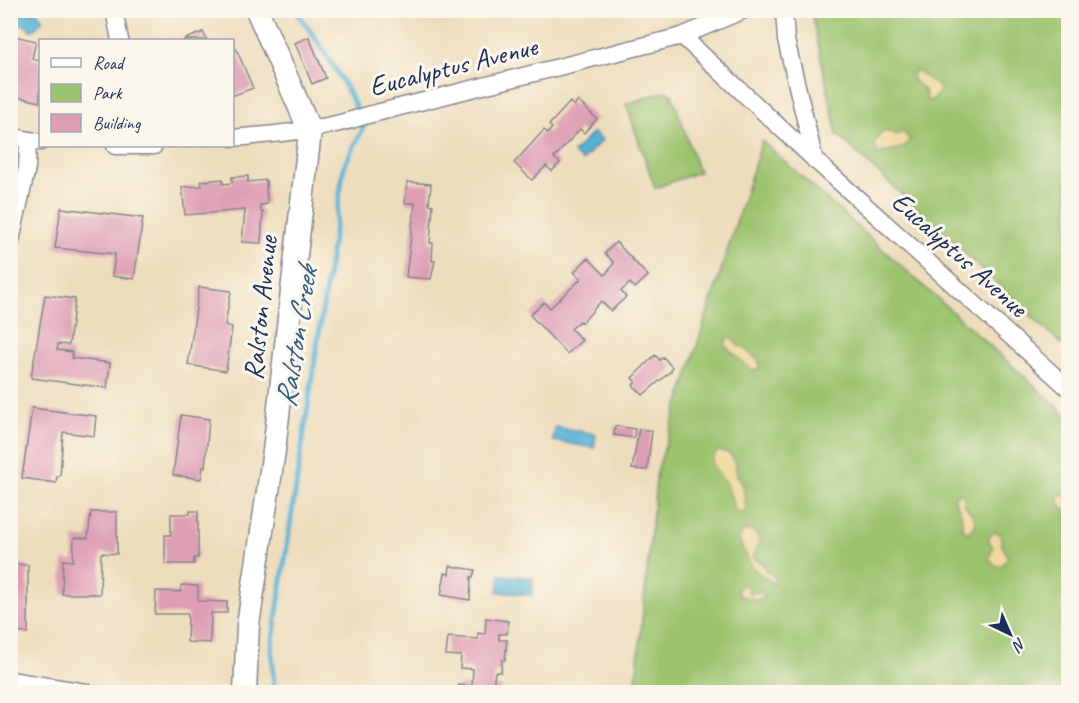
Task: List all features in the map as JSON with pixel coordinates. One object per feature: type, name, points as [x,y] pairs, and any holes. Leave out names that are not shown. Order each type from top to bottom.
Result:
[{"type":"street","points":[[114,10],[120,39]]},
{"type":"street","points":[[257,10],[310,131]]},
{"type":"street","points":[[682,36],[709,17],[744,10]]},
{"type":"street","points":[[784,10],[786,40],[816,161]]},
{"type":"street","name":"Eucalyptus Avenue","points":[[234,138],[310,131],[337,125],[368,115],[682,36],[816,161],[1068,388]]},
{"type":"street","name":"Ralston Avenue","points":[[245,693],[248,625],[274,451],[310,131]]},
{"type":"street","points":[[10,136],[34,142],[10,245]]},
{"type":"street","points":[[10,680],[85,693]]},
{"type":"green space","points":[[811,11],[1068,11],[1068,350],[837,134]]},
{"type":"green space","points":[[666,91],[672,95],[699,172],[655,188],[626,104]]},
{"type":"green space","points":[[762,141],[1068,416],[1068,692],[635,692],[657,472]]},
{"type":"sand","points":[[916,70],[940,88],[940,92],[931,101],[927,100],[925,91],[913,80],[912,74]]},
{"type":"sand","points":[[882,132],[897,135],[903,132],[910,139],[904,147],[878,154],[874,144]]},
{"type":"sand","points":[[727,338],[733,339],[738,346],[744,347],[758,359],[760,368],[752,370],[725,346]]},
{"type":"sand","points":[[718,451],[729,453],[735,461],[737,475],[743,485],[746,510],[742,514],[736,512],[727,485],[712,465],[713,457]]},
{"type":"sand","points":[[959,493],[964,495],[965,506],[973,515],[976,524],[968,533],[963,529],[961,513],[954,498]]},
{"type":"sand","points":[[1062,494],[1068,495],[1068,513],[1059,504],[1059,497]]},
{"type":"sand","points":[[745,530],[753,531],[758,535],[759,543],[753,558],[763,564],[766,571],[775,577],[774,584],[752,567],[738,538]]},
{"type":"sand","points":[[994,531],[1001,535],[1001,543],[1008,558],[1001,566],[995,565],[989,559],[993,548],[988,539]]},
{"type":"sand","points":[[742,584],[747,586],[749,594],[761,591],[765,596],[758,600],[740,596],[737,591]]},
{"type":"water","points":[[13,11],[37,12],[43,20],[34,30],[30,30],[25,25],[11,23]]},
{"type":"water","points":[[593,132],[602,140],[582,161],[573,153]]},
{"type":"water","points":[[555,427],[596,434],[594,448],[553,441]]},
{"type":"water","points":[[500,575],[533,578],[532,595],[498,592]]},
{"type":"building","points":[[203,32],[206,39],[186,39]]},
{"type":"building","points":[[10,35],[36,41],[32,59],[39,61],[39,102],[10,95]]},
{"type":"building","points":[[309,37],[326,78],[312,84],[295,43]]},
{"type":"building","points":[[234,44],[253,88],[234,95]]},
{"type":"building","points":[[578,101],[597,119],[584,133],[580,129],[554,158],[560,163],[552,171],[546,166],[532,180],[514,163],[544,130],[548,133],[552,128],[549,125],[570,102],[574,106]]},
{"type":"building","points":[[248,176],[248,182],[266,180],[267,204],[260,205],[261,212],[263,212],[261,243],[242,242],[245,210],[185,215],[182,187],[202,186],[201,181],[223,179],[223,184],[232,183],[232,177]]},
{"type":"building","points":[[407,182],[431,184],[429,204],[433,205],[430,243],[433,243],[432,261],[435,261],[431,279],[406,277],[415,203],[405,203]]},
{"type":"building","points":[[61,208],[143,218],[134,279],[112,276],[115,254],[55,248]]},
{"type":"building","points":[[616,242],[648,276],[635,288],[630,283],[621,291],[626,297],[611,311],[601,301],[582,323],[580,321],[571,329],[582,340],[567,354],[530,315],[544,302],[550,308],[581,279],[574,272],[588,258],[605,275],[614,263],[605,253]]},
{"type":"building","points":[[199,287],[231,291],[225,325],[232,327],[226,371],[188,365]]},
{"type":"building","points":[[45,295],[75,299],[69,345],[58,344],[57,350],[72,352],[72,358],[110,363],[107,388],[31,378]]},
{"type":"building","points":[[655,355],[660,360],[663,357],[672,367],[671,371],[643,395],[633,385],[636,382],[632,378]]},
{"type":"building","points":[[32,408],[96,416],[94,436],[63,432],[60,476],[57,476],[56,483],[22,478]]},
{"type":"building","points":[[181,415],[209,419],[205,467],[203,467],[201,479],[173,475]]},
{"type":"building","points":[[615,426],[635,429],[634,438],[614,435]]},
{"type":"building","points":[[639,429],[652,431],[647,470],[632,469]]},
{"type":"building","points":[[190,511],[198,511],[198,558],[194,558],[194,564],[165,564],[165,535],[171,535],[171,514],[190,514]]},
{"type":"building","points":[[91,512],[117,512],[117,554],[101,553],[100,594],[62,594],[63,560],[73,561],[74,538],[88,538]]},
{"type":"building","points":[[14,564],[28,565],[28,633],[10,632]]},
{"type":"building","points":[[450,566],[475,570],[471,577],[470,600],[441,595],[445,573],[449,574]]},
{"type":"building","points":[[181,585],[198,586],[198,601],[227,602],[227,613],[211,613],[210,643],[187,642],[188,614],[155,614],[156,591],[181,592]]},
{"type":"building","points":[[486,618],[508,621],[507,634],[499,634],[499,640],[507,640],[505,660],[502,660],[501,672],[495,672],[493,686],[502,687],[501,692],[458,692],[459,685],[472,686],[473,669],[460,668],[461,656],[446,655],[448,637],[478,639],[478,633],[485,634]]},
{"type":"waterway","name":"Ralston Creek","points":[[274,692],[272,646],[344,166],[364,126],[334,66],[295,10]]}]
